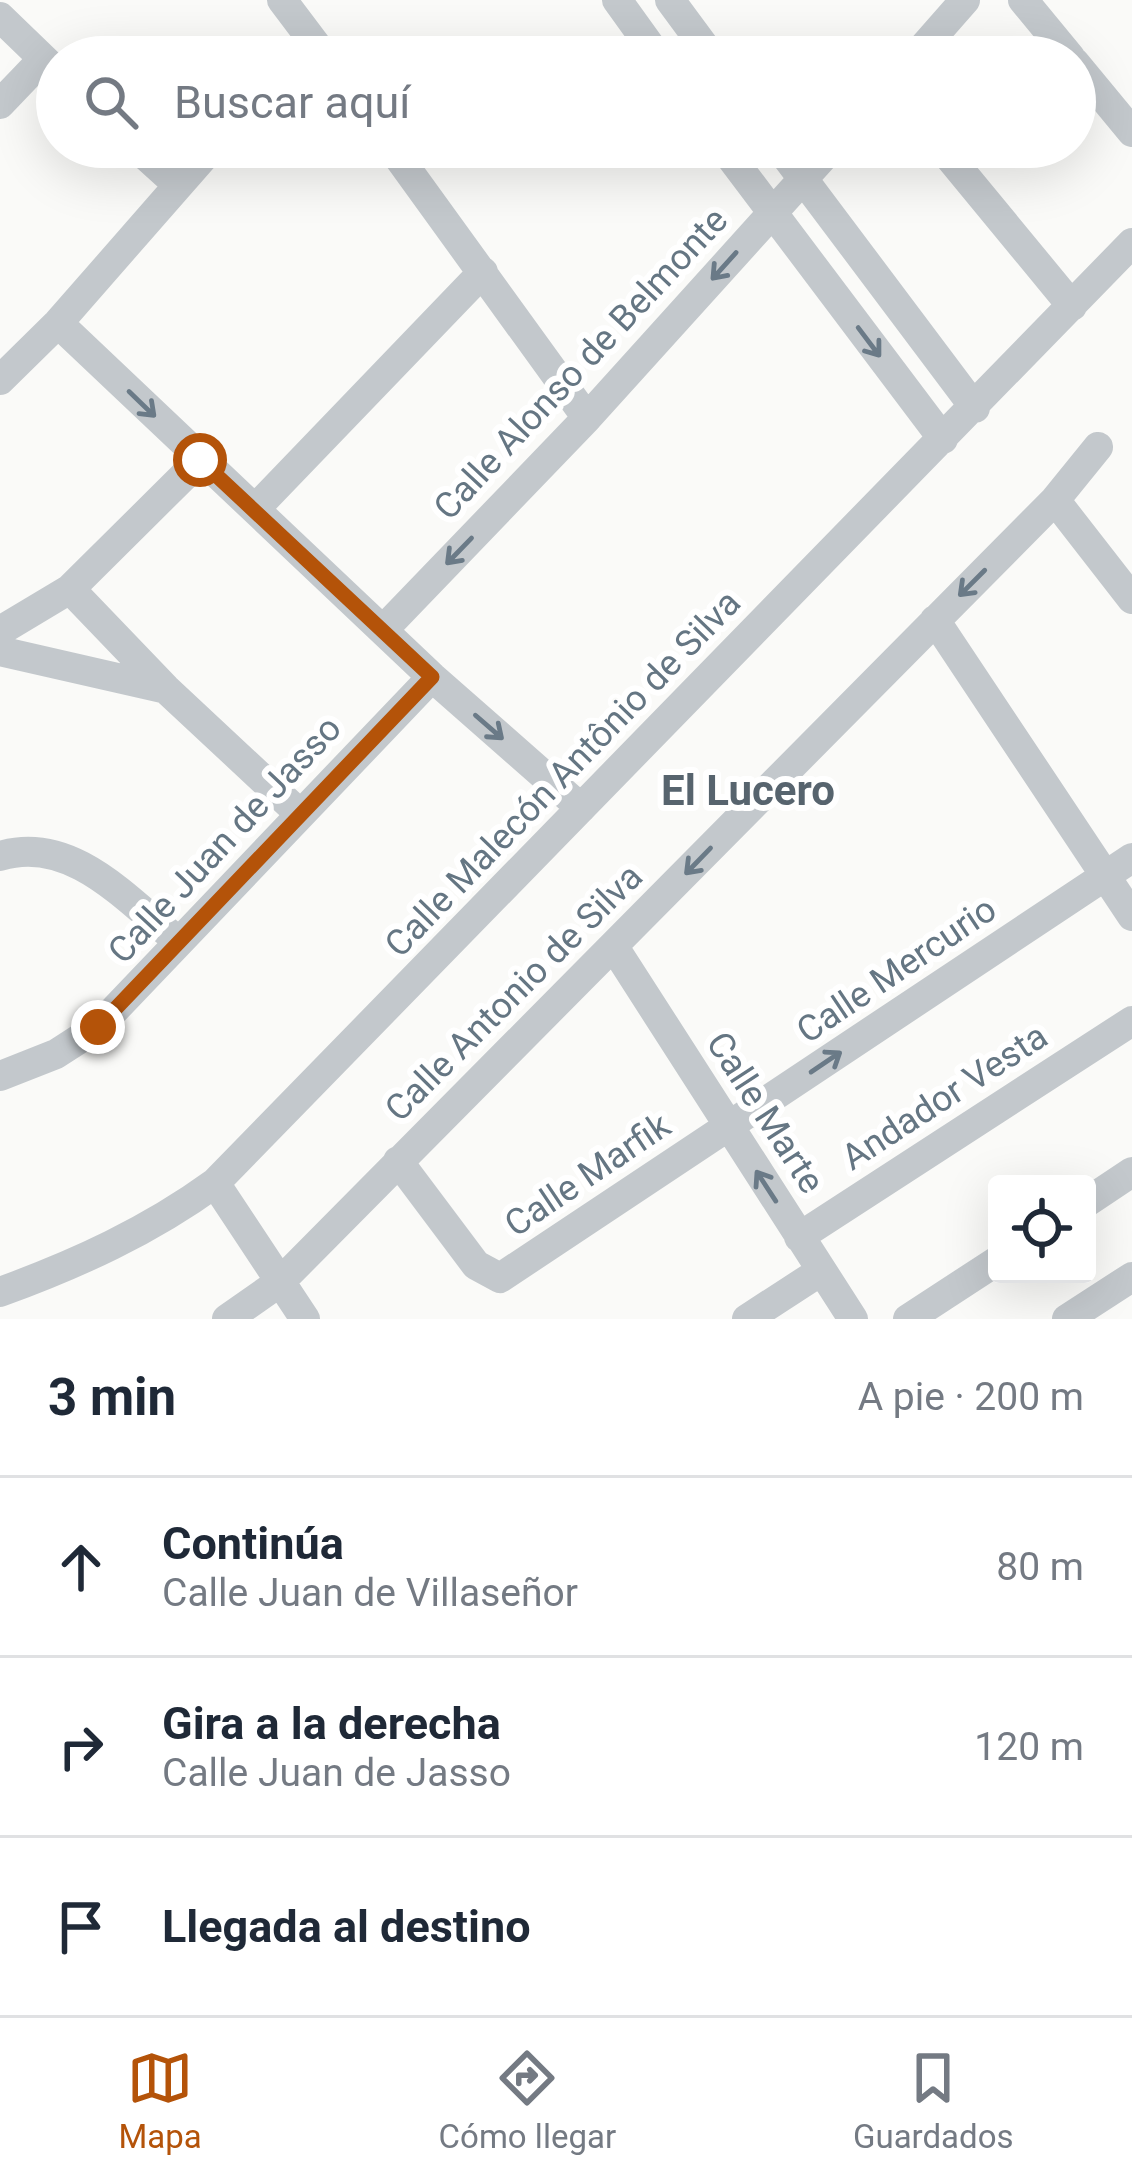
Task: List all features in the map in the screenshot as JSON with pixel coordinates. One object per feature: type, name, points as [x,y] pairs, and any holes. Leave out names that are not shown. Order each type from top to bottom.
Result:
[{"type":"street","points":[[282,0],[301,36]]},
{"type":"street","points":[[617,0],[643,36]]},
{"type":"street","points":[[670,0],[697,36]]},
{"type":"street","points":[[933,36],[965,0]]},
{"type":"street","points":[[1023,0],[1052,36]]},
{"type":"street","points":[[0,17],[36,52]]},
{"type":"street","points":[[0,104],[36,77]]},
{"type":"street","points":[[1096,89],[1132,132]]},
{"type":"street","points":[[159,168],[178,185]]},
{"type":"street","points":[[0,380],[58,323],[193,168]]},
{"type":"street","points":[[406,168],[587,418]]},
{"type":"street","points":[[738,168],[943,439]]},
{"type":"street","points":[[794,168],[975,407]]},
{"type":"street","name":"Calle Alonso de Belmonte","points":[[382,630],[587,418],[812,168]]},
{"type":"street","points":[[958,168],[1072,306]]},
{"type":"street","name":"Calle Malecón Antônio de Silva","points":[[0,1292],[67,1268],[219,1189],[581,808],[1132,243]]},
{"type":"street","points":[[255,509],[483,272]]},
{"type":"street","points":[[58,323],[432,677],[581,808]]},
{"type":"street","name":"Calle Antonio de Silva","points":[[226,1319],[398,1161],[614,947],[1055,500],[1098,447]]},
{"type":"street","points":[[0,631],[70,589],[200,460]]},
{"type":"street","points":[[1055,500],[1132,599]]},
{"type":"street","points":[[70,589],[166,689],[299,813]]},
{"type":"street","points":[[935,620],[1132,916]]},
{"type":"street","points":[[0,651],[166,689]]},
{"type":"street","name":"Calle Juan de Jasso","points":[[0,1076],[79,1042],[126,1000],[432,677]]},
{"type":"street","points":[[0,856],[30,849],[67,857],[178,941]]},
{"type":"street","name":"Calle Mercurio","points":[[728,1127],[1132,858]]},
{"type":"street","name":"Calle Marte","points":[[614,947],[853,1319]]},
{"type":"street","name":"Andador Vesta","points":[[799,1237],[1132,1021]]},
{"type":"street","name":"Calle Marfik","points":[[398,1161],[476,1265],[500,1278],[728,1127]]},
{"type":"street","points":[[1096,1196],[1132,1172]]},
{"type":"street","points":[[219,1189],[305,1319]]},
{"type":"street","points":[[908,1319],[988,1267]]},
{"type":"street","points":[[747,1319],[821,1270]]},
{"type":"street","points":[[1067,1319],[1132,1277]]},
{"type":"district","name":"El Lucero","points":[[748,790]]},
{"type":"route","points":[[98,1027],[432,677],[200,460]]}]
